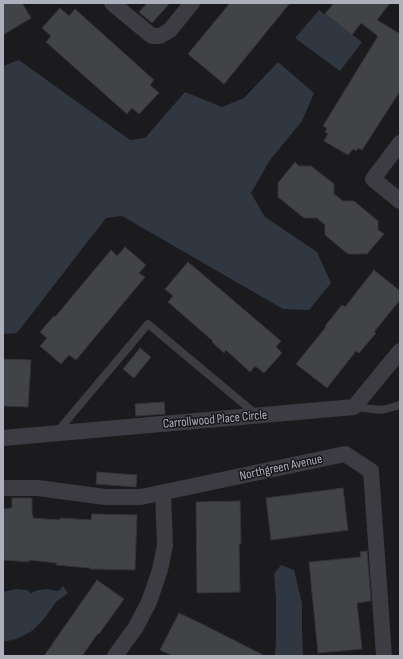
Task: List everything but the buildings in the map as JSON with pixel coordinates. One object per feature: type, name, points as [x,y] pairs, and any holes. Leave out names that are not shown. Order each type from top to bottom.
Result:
[{"type":"street","points":[[112,3],[152,36],[160,36],[170,30],[192,3]]},
{"type":"street","points":[[400,143],[373,179],[400,202]]},
{"type":"street","points":[[354,407],[400,351]]},
{"type":"street","name":"Carrollwood Place Circle","points":[[3,438],[354,407]]},
{"type":"street","name":"Northgreen Avenue","points":[[3,488],[38,488],[105,497],[141,497],[345,454],[371,471],[384,656]]},
{"type":"street","points":[[115,656],[136,627],[149,602],[160,570],[164,545],[163,493]]},
{"type":"lane","points":[[55,434],[148,324],[259,416]]},
{"type":"lane","points":[[354,407],[382,410],[400,405]]},
{"type":"shaded area","points":[[319,10],[362,42],[340,71],[295,38]]},
{"type":"shaded area","points":[[19,60],[130,140],[145,138],[185,92],[222,107],[244,98],[278,62],[314,93],[302,121],[270,160],[251,193],[265,217],[317,252],[331,283],[309,310],[283,309],[122,216],[106,218],[17,333],[3,334],[3,66]]},
{"type":"shaded area","points":[[281,565],[294,570],[302,603],[303,656],[275,656],[276,599],[274,574]]},
{"type":"shaded area","points":[[63,586],[68,593],[56,602],[44,619],[32,631],[16,639],[3,642],[3,592],[16,589],[27,590],[31,593],[46,589],[58,591]]}]
